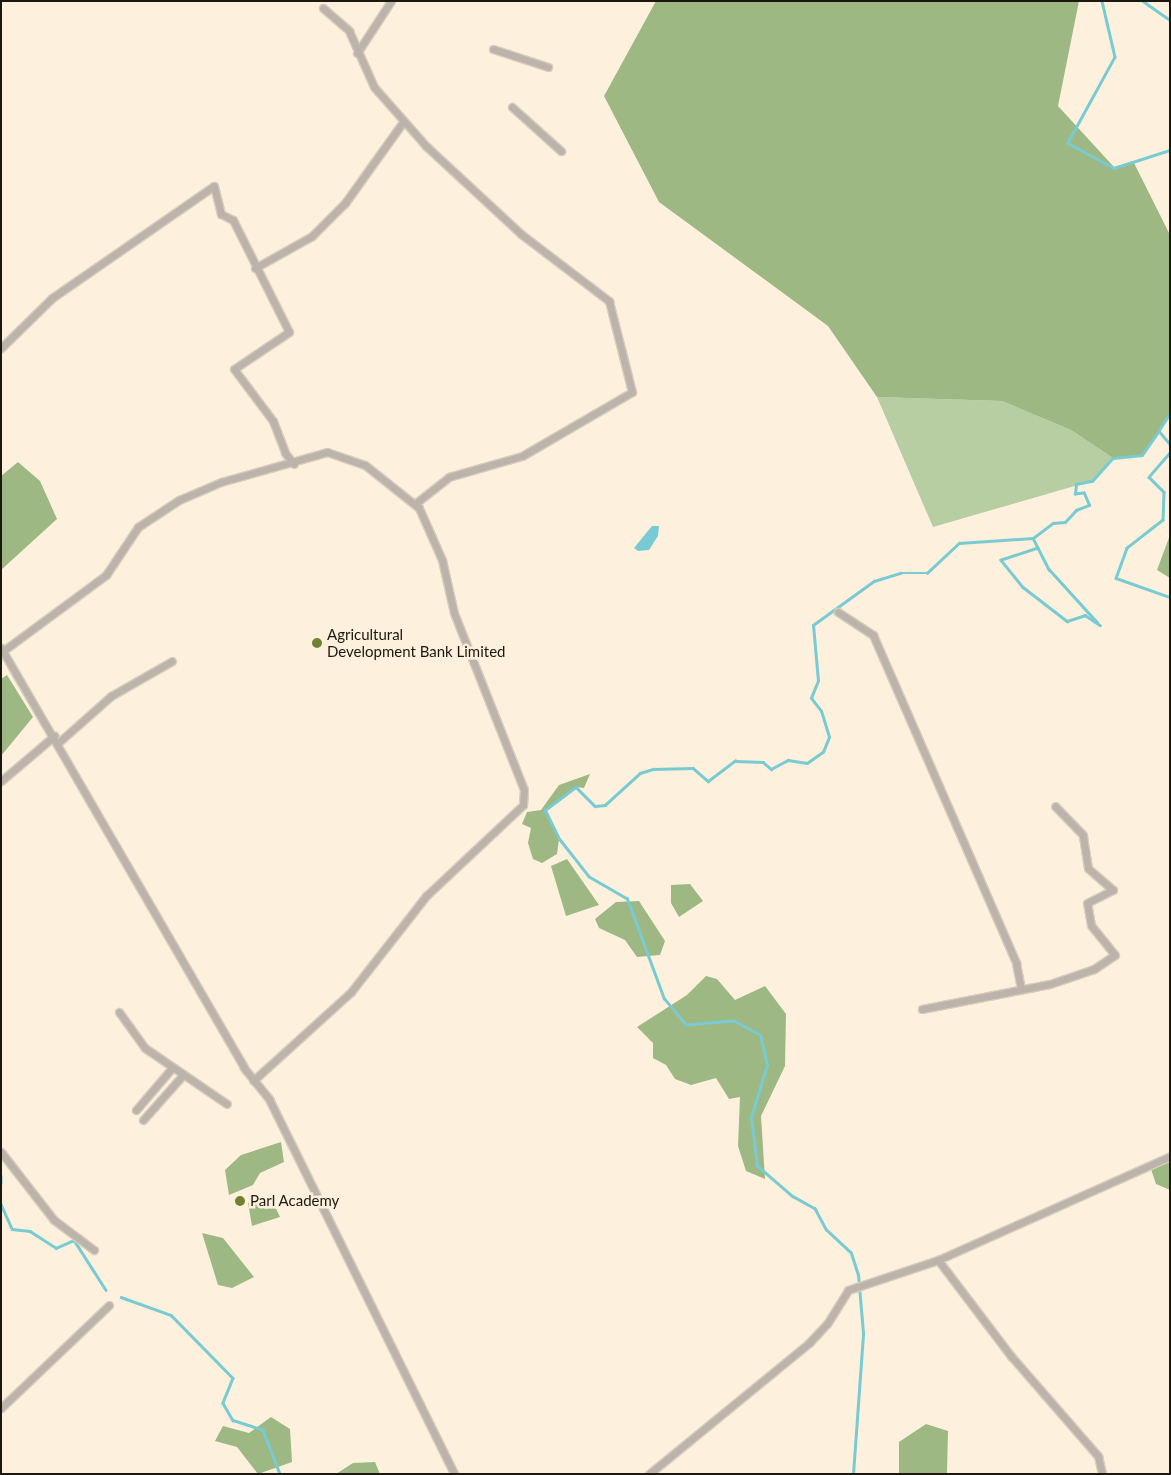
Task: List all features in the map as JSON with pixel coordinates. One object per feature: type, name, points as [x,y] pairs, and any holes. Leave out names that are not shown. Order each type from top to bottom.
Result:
[{"type":"street","points":[[357,54],[391,1]]},
{"type":"street","points":[[323,8],[349,31],[357,54],[374,88],[403,122],[521,234],[610,301],[632,392],[522,456],[449,477],[416,503]]},
{"type":"street","points":[[493,49],[548,67]]},
{"type":"street","points":[[512,107],[561,151]]},
{"type":"street","points":[[255,268],[312,236],[345,203],[403,122]]},
{"type":"street","points":[[1,348],[52,298],[214,186],[221,214],[233,220],[255,268],[289,332],[234,369],[273,421],[285,453],[294,464]]},
{"type":"street","points":[[253,1081],[351,992],[426,896],[523,805],[524,790],[454,613],[438,548],[416,503],[365,465],[327,452],[294,464],[221,482],[157,513],[132,534],[106,575],[2,649],[253,1081],[269,1099],[454,1474]]},
{"type":"street","points":[[838,612],[873,635],[1012,954],[1021,988]]},
{"type":"street","points":[[58,743],[111,696],[172,661]]},
{"type":"street","points":[[1,781],[54,736]]},
{"type":"street","points":[[922,1009],[1021,988],[1094,969],[1116,955],[1091,925],[1087,903],[1112,890],[1088,868],[1083,835],[1055,806]]},
{"type":"street","points":[[120,1012],[145,1048],[227,1104]]},
{"type":"street","points":[[136,1110],[172,1068]]},
{"type":"street","points":[[144,1120],[183,1075]]},
{"type":"street","points":[[1,1152],[54,1220],[94,1250]]},
{"type":"street","points":[[649,1474],[809,1343],[827,1324],[848,1290],[872,1284],[938,1260],[1170,1156]]},
{"type":"street","points":[[938,1260],[1011,1356],[1098,1456],[1102,1474]]},
{"type":"street","points":[[1,1408],[109,1305]]},
{"type":"green space","points":[[656,1],[1079,1],[1058,106],[1114,167],[1133,161],[1170,235],[1170,414],[1142,455],[1113,458],[1071,430],[1002,401],[877,397],[828,326],[659,202],[604,96]]},
{"type":"green space","points":[[877,397],[1002,401],[1071,430],[1113,458],[1092,481],[933,527]]},
{"type":"green space","points":[[18,462],[40,481],[57,519],[1,570],[1,476]]},
{"type":"green space","points":[[1170,535],[1170,578],[1157,570]]},
{"type":"green space","points":[[7,675],[33,717],[1,756],[1,679]]},
{"type":"green space","points":[[590,774],[584,788],[576,787],[546,810],[559,839],[557,854],[542,863],[533,859],[528,843],[531,828],[522,824],[527,812],[541,810],[559,785]]},
{"type":"green space","points":[[567,859],[599,905],[566,916],[551,866]]},
{"type":"green space","points":[[690,884],[703,901],[679,917],[671,903],[671,885]]},
{"type":"green space","points":[[639,901],[665,941],[660,955],[637,957],[625,940],[599,928],[595,919],[616,902]]},
{"type":"green space","points":[[706,976],[717,979],[735,1000],[765,986],[786,1014],[785,1066],[761,1116],[765,1179],[746,1171],[738,1146],[740,1097],[729,1099],[716,1078],[691,1085],[675,1079],[666,1065],[653,1058],[653,1043],[637,1027],[687,995]]},
{"type":"green space","points":[[281,1142],[284,1162],[260,1173],[253,1185],[229,1195],[225,1170],[241,1155]]},
{"type":"green space","points":[[1170,1159],[1170,1190],[1156,1184],[1151,1169]]},
{"type":"green space","points":[[271,1198],[280,1217],[252,1226],[248,1203]]},
{"type":"green space","points":[[202,1233],[223,1238],[254,1277],[232,1288],[218,1285]]},
{"type":"green space","points":[[271,1417],[290,1429],[292,1462],[258,1474],[237,1447],[215,1441],[223,1426],[249,1433]]},
{"type":"green space","points":[[926,1424],[948,1431],[947,1473],[899,1474],[899,1442]]},
{"type":"green space","points":[[375,1462],[380,1474],[336,1474],[353,1463]]},
{"type":"water","points":[[652,526],[659,526],[658,536],[649,550],[638,551],[634,548]]},
{"type":"waterway","points":[[1102,1],[1115,57],[1068,143],[1114,168],[1170,150]]},
{"type":"waterway","points":[[1143,1],[1170,20]]},
{"type":"waterway","points":[[1170,414],[1159,431],[1170,444]]},
{"type":"waterway","points":[[853,1474],[863,1333],[858,1275],[851,1253],[826,1230],[815,1209],[793,1197],[757,1166],[751,1117],[767,1065],[760,1035],[734,1021],[686,1025],[664,999],[627,899],[589,877],[559,839],[545,810],[576,787],[595,806],[605,805],[640,773],[653,769],[693,768],[708,781],[735,761],[763,762],[771,769],[788,760],[807,763],[823,752],[829,737],[821,711],[811,698],[818,681],[813,625],[874,581],[901,573],[927,573],[959,543],[1033,538],[1053,523],[1065,522],[1076,510],[1089,505],[1084,493],[1075,494],[1076,484],[1092,481],[1113,458],[1142,455],[1159,431]]},
{"type":"waterway","points":[[1170,453],[1149,477],[1164,492],[1163,520],[1127,548],[1116,578],[1170,597]]},
{"type":"waterway","points":[[1033,538],[1049,569],[1097,622]]},
{"type":"waterway","points":[[1038,548],[1001,560],[1023,587],[1067,621],[1085,615],[1100,625]]},
{"type":"waterway","points":[[1,1176],[1,1183]]},
{"type":"waterway","points":[[1,1204],[12,1229],[30,1231],[56,1248],[74,1240],[106,1290]]},
{"type":"waterway","points":[[121,1297],[171,1315],[233,1378],[223,1403],[233,1420],[263,1430],[280,1474]]},
{"type":"place","name":"Agricultural Development Bank Limited","points":[[317,643]]},
{"type":"place","name":"Parl Academy","points":[[240,1201]]}]
